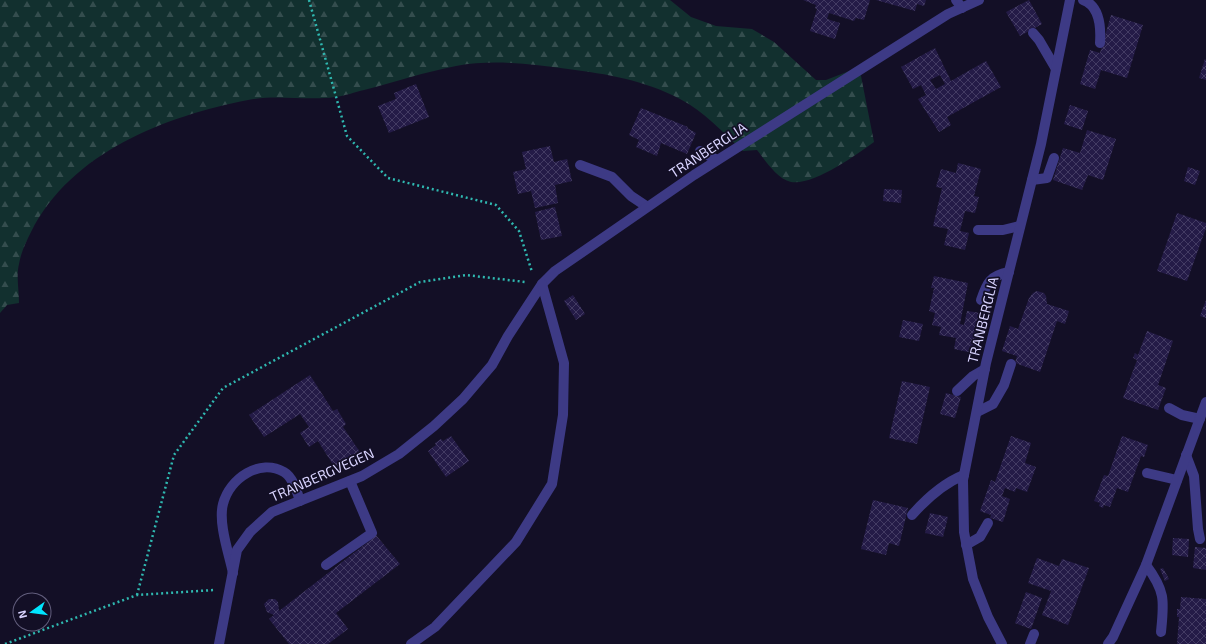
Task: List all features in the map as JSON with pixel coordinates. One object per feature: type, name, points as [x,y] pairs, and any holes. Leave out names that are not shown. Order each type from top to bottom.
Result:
[{"type":"street","name":"TRANBERGLIA","points":[[539,283],[646,206],[948,14],[959,4],[979,0]]},
{"type":"street","name":"TRANBERGLIA","points":[[1000,643],[973,579],[964,532],[964,475],[985,369],[1032,180],[1070,0]]},
{"type":"street","points":[[1083,0],[1095,11],[1101,28],[1100,43]]},
{"type":"street","points":[[1033,33],[1039,40],[1056,69]]},
{"type":"street","points":[[700,151],[717,160]]},
{"type":"street","points":[[1032,180],[1046,178],[1054,158]]},
{"type":"street","points":[[580,166],[612,177],[631,196],[646,206]]},
{"type":"street","points":[[978,230],[1003,230],[1020,226]]},
{"type":"street","points":[[981,300],[987,284],[998,274],[1009,272]]},
{"type":"street","name":"TRANBERGVEGEN","points":[[218,644],[230,589],[236,550],[250,532],[272,512],[350,481],[399,454],[434,426],[463,399],[492,365],[539,283]]},
{"type":"street","points":[[412,644],[435,627],[516,542],[552,484],[563,415],[564,363],[539,283]]},
{"type":"street","points":[[977,412],[993,404],[1004,384],[1011,364]]},
{"type":"street","points":[[957,391],[973,376],[985,369]]},
{"type":"street","points":[[1108,644],[1113,637],[1146,565],[1206,402]]},
{"type":"street","points":[[1169,408],[1182,415],[1200,419]]},
{"type":"street","points":[[1186,455],[1194,476],[1200,539]]},
{"type":"street","points":[[233,573],[223,525],[223,504],[233,484],[247,472],[265,466],[285,472],[295,486],[300,501]]},
{"type":"street","points":[[1147,473],[1177,480]]},
{"type":"street","points":[[912,514],[923,502],[950,481],[964,475]]},
{"type":"street","points":[[326,565],[372,533],[350,481]]},
{"type":"street","points":[[966,545],[980,537],[988,523]]},
{"type":"street","points":[[1146,565],[1156,579],[1164,600],[1161,632]]},
{"type":"street","points":[[1030,644],[1034,634]]},
{"type":"path","points":[[137,595],[174,455],[223,388],[420,282],[466,275],[539,283],[519,231],[496,205],[388,178],[346,136],[309,0]]},
{"type":"path","points":[[5,644],[137,595],[230,589]]},
{"type":"green space","points":[[0,0],[670,0],[691,17],[716,26],[752,29],[774,42],[816,80],[826,80],[857,68],[861,76],[874,142],[822,175],[800,182],[791,182],[776,173],[757,150],[743,151],[697,110],[666,92],[639,82],[611,76],[554,67],[512,63],[484,63],[456,66],[339,96],[324,98],[259,98],[248,100],[185,116],[154,128],[124,142],[96,159],[70,180],[48,204],[24,247],[18,269],[19,303],[7,305],[0,313]]},
{"type":"building","points":[[803,0],[870,0],[864,20],[856,18],[854,21],[829,13],[827,19],[840,23],[835,39],[810,31],[817,9],[815,8],[816,5]]},
{"type":"building","points":[[876,0],[926,0],[924,6],[917,4],[915,11]]},
{"type":"building","points":[[1029,0],[1042,24],[1020,36],[1006,12]]},
{"type":"building","points":[[1111,15],[1143,25],[1127,78],[1101,70],[1095,89],[1080,84],[1090,50],[1100,53]]},
{"type":"building","points":[[935,48],[951,81],[986,61],[1001,87],[947,117],[951,125],[939,132],[918,99],[926,95],[921,85],[913,89],[901,67]],"holes":[[[940,75],[945,84],[936,89],[930,80]]]},
{"type":"building","points":[[1205,59],[1206,60],[1206,80],[1199,78]]},
{"type":"building","points":[[416,84],[429,117],[389,133],[378,106],[396,99],[394,93]]},
{"type":"building","points":[[1070,105],[1088,111],[1082,130],[1064,124]]},
{"type":"building","points":[[641,108],[688,127],[687,128],[696,133],[687,154],[661,143],[657,156],[636,147],[639,140],[629,135]]},
{"type":"building","points":[[1087,130],[1116,139],[1103,180],[1088,175],[1082,190],[1053,180],[1063,148],[1080,153]]},
{"type":"building","points":[[550,146],[554,162],[567,159],[572,181],[555,185],[558,203],[535,208],[531,191],[518,194],[513,172],[526,169],[522,152]]},
{"type":"building","points":[[958,163],[981,169],[974,196],[979,197],[975,213],[965,211],[960,231],[969,233],[965,250],[944,245],[948,229],[933,226],[942,188],[936,187],[941,169],[956,173]]},
{"type":"building","points":[[1188,167],[1200,171],[1195,185],[1184,181]]},
{"type":"building","points":[[884,189],[902,190],[901,203],[883,201]]},
{"type":"building","points":[[555,207],[562,236],[541,240],[535,212]]},
{"type":"building","points":[[1177,213],[1206,223],[1206,228],[1187,281],[1157,271]]},
{"type":"building","points":[[934,276],[968,283],[960,324],[964,325],[967,311],[981,313],[973,353],[954,349],[956,338],[939,335],[941,327],[932,325],[935,313],[929,311],[934,288],[931,288]]},
{"type":"building","points":[[1037,291],[1044,293],[1047,304],[1069,311],[1065,324],[1057,321],[1040,372],[1015,363],[1017,356],[1002,351],[1010,326],[1018,329],[1029,298]]},
{"type":"building","points":[[573,295],[585,314],[576,320],[564,301]]},
{"type":"building","points":[[1206,300],[1206,318],[1200,316]]},
{"type":"building","points":[[903,320],[923,324],[919,341],[899,337]]},
{"type":"building","points":[[1147,331],[1173,341],[1158,385],[1166,388],[1158,410],[1123,398],[1137,360],[1133,358],[1135,353],[1138,355]]},
{"type":"building","points":[[310,375],[333,411],[337,409],[346,424],[343,427],[362,455],[337,471],[318,441],[309,447],[300,433],[309,427],[300,414],[264,437],[249,415]]},
{"type":"building","points":[[902,381],[930,387],[917,444],[889,438]]},
{"type":"building","points":[[946,393],[961,397],[955,418],[940,414]]},
{"type":"building","points":[[451,436],[469,461],[446,477],[428,451],[441,439],[443,441]]},
{"type":"building","points":[[1011,436],[1031,443],[1025,463],[1036,467],[1027,492],[1016,488],[1015,492],[1005,488],[1002,496],[1010,499],[1003,522],[990,518],[991,515],[980,511],[991,480],[995,482]]},
{"type":"building","points":[[1122,436],[1148,445],[1144,457],[1141,456],[1128,492],[1117,488],[1110,507],[1104,505],[1103,508],[1099,506],[1100,503],[1094,501],[1104,475],[1108,476]]},
{"type":"building","points":[[873,500],[908,508],[899,546],[889,543],[886,555],[861,549]]},
{"type":"building","points":[[930,513],[948,517],[943,537],[925,533]]},
{"type":"building","points":[[375,534],[400,564],[336,613],[348,629],[328,644],[289,644],[269,619],[274,615],[267,612],[264,604],[269,599],[275,599],[278,602],[279,611],[372,539],[370,537]]},
{"type":"building","points":[[1173,538],[1189,539],[1188,557],[1172,555]]},
{"type":"building","points":[[1195,547],[1206,548],[1206,570],[1193,568]]},
{"type":"building","points":[[1037,558],[1059,566],[1062,559],[1089,568],[1068,625],[1042,615],[1051,591],[1028,583]]},
{"type":"building","points":[[1163,568],[1169,579],[1165,581],[1160,569]]},
{"type":"building","points":[[1026,592],[1042,598],[1031,629],[1015,623]]},
{"type":"building","points":[[1181,597],[1206,599],[1206,644],[1177,644],[1179,617],[1177,617],[1177,609],[1180,609]]}]
